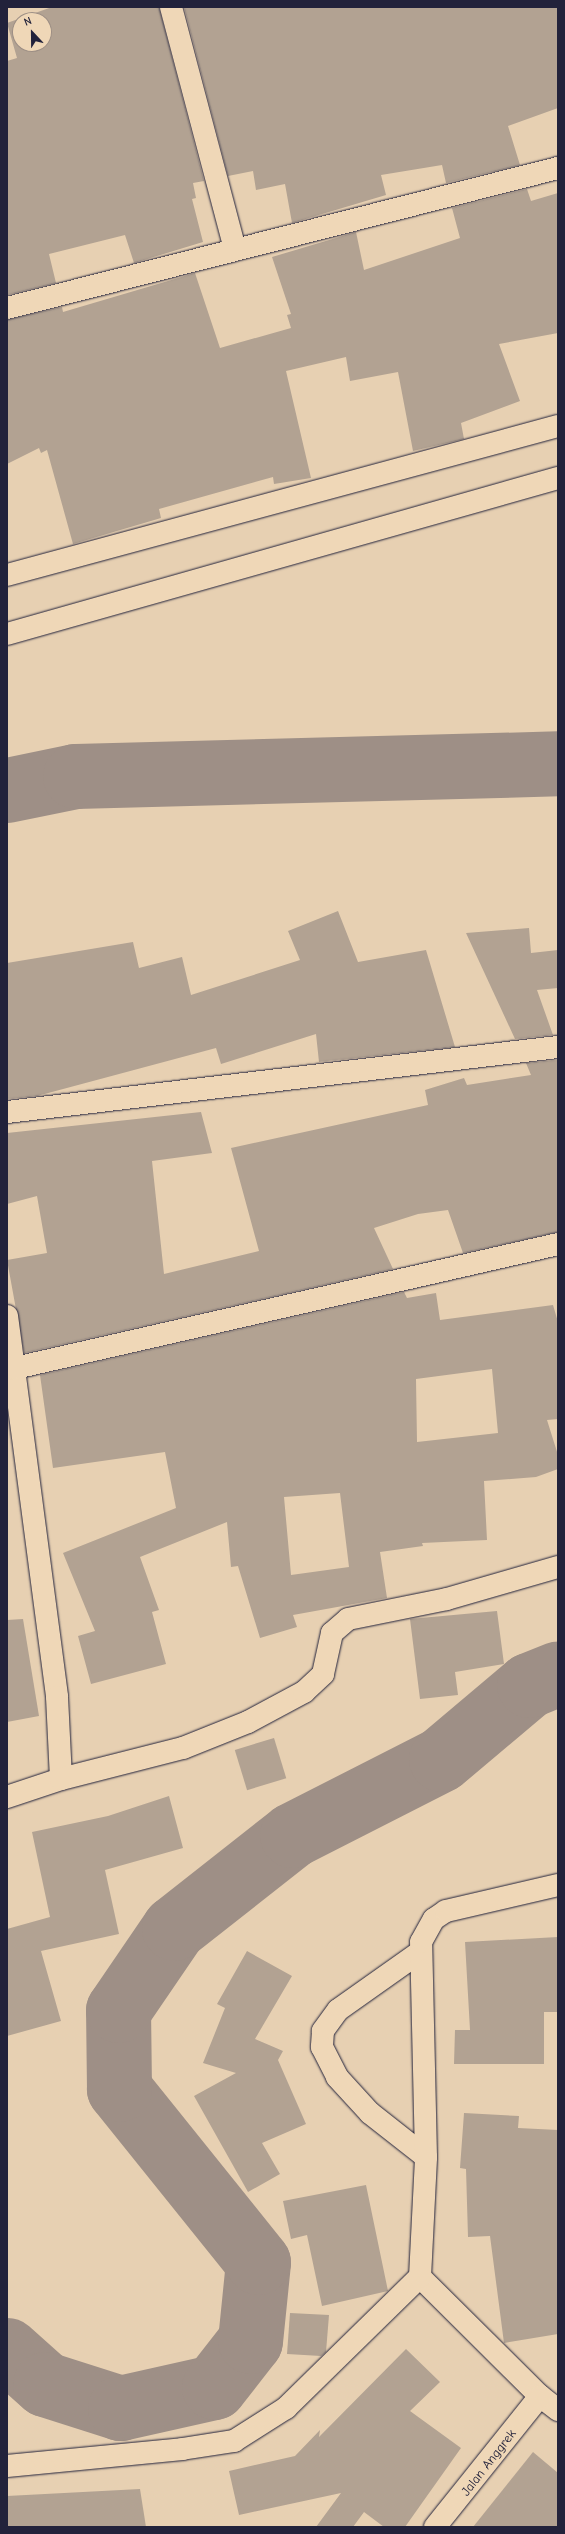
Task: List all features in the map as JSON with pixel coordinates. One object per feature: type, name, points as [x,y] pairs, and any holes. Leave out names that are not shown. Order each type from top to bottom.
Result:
[{"type":"street","points":[[171,7],[235,250]]},
{"type":"street","points":[[7,308],[558,168]]},
{"type":"street","points":[[7,575],[558,426]]},
{"type":"street","points":[[7,634],[558,478]]},
{"type":"street","points":[[7,1112],[558,1047]]},
{"type":"street","points":[[15,1368],[558,1244]]},
{"type":"street","points":[[7,1316],[57,1696],[61,1779]]},
{"type":"street","points":[[7,1797],[61,1779],[183,1748],[248,1722],[304,1692],[323,1674],[332,1633],[348,1619],[447,1599],[558,1567]]},
{"type":"street","points":[[7,2466],[182,2450],[234,2441],[286,2408],[420,2277],[426,2157],[420,1952],[427,1927],[446,1911],[558,1885]]},
{"type":"street","points":[[420,1952],[338,2010],[323,2031],[322,2047],[337,2077],[370,2113],[426,2157]]},
{"type":"street","points":[[420,2277],[540,2396],[558,2410]]},
{"type":"street","name":"Jalan Anggrek","points":[[435,2527],[540,2396]]},
{"type":"building","points":[[52,7],[159,7],[204,181],[193,183],[196,198],[192,199],[203,242],[134,263],[125,235],[49,254],[56,283],[7,295],[7,61],[17,58],[15,52],[52,52],[52,12],[38,12]]},
{"type":"building","points":[[184,7],[558,7],[558,108],[508,126],[520,165],[446,183],[442,165],[381,175],[386,195],[292,223],[285,184],[256,190],[253,171],[228,176]]},
{"type":"building","points":[[12,21],[12,40],[7,23]]},
{"type":"building","points":[[527,189],[531,201],[558,193],[558,333],[499,344],[520,401],[461,423],[464,439],[413,451],[398,372],[350,381],[346,357],[286,371],[311,478],[274,484],[273,477],[159,509],[161,518],[73,544],[47,450],[41,453],[39,448],[7,464],[7,320],[62,307],[63,312],[195,273],[220,348],[291,328],[287,315],[291,314],[272,257],[356,232],[364,270],[460,238],[452,208]]},
{"type":"building","points":[[338,911],[358,962],[426,950],[455,1047],[319,1062],[316,1034],[221,1064],[216,1048],[37,1096],[7,1099],[7,963],[133,942],[139,968],[182,957],[191,995],[300,960],[288,931]]},
{"type":"building","points":[[529,928],[531,953],[558,950],[558,988],[537,990],[553,1035],[515,1039],[466,933]]},
{"type":"building","points":[[558,1060],[558,1232],[463,1253],[448,1210],[418,1214],[374,1228],[393,1269],[24,1353],[7,1260],[47,1253],[37,1196],[7,1204],[7,1133],[201,1112],[212,1153],[152,1161],[164,1274],[259,1251],[231,1148],[428,1105],[425,1090],[464,1078],[467,1085],[531,1075],[526,1063]]},
{"type":"building","points":[[404,1292],[407,1298],[436,1293],[440,1320],[553,1305],[558,1322],[558,1419],[547,1420],[558,1455],[558,1469],[536,1477],[484,1481],[487,1540],[422,1543],[423,1546],[380,1552],[387,1598],[293,1615],[297,1627],[260,1638],[238,1566],[231,1567],[227,1522],[140,1557],[159,1610],[152,1612],[166,1664],[91,1684],[78,1636],[95,1631],[63,1553],[176,1508],[165,1452],[53,1468],[40,1375]],"holes":[[[492,1369],[498,1433],[417,1442],[416,1379]],[[340,1493],[349,1567],[291,1575],[284,1497]]]},
{"type":"building","points":[[497,1611],[504,1664],[455,1672],[458,1695],[420,1699],[410,1619]]},
{"type":"building","points":[[23,1619],[39,1716],[7,1722],[7,1620]]},
{"type":"building","points":[[274,1738],[286,1778],[247,1790],[235,1750]]},
{"type":"building","points":[[169,1796],[183,1848],[105,1870],[119,1934],[41,1951],[61,2021],[7,2036],[7,1929],[50,1917],[32,1832],[108,1816]]},
{"type":"building","points":[[558,1937],[558,2012],[544,2012],[544,2064],[454,2064],[455,2030],[470,2030],[465,1942]]},
{"type":"building","points":[[247,1951],[292,1976],[255,2039],[283,2051],[278,2060],[306,2124],[262,2143],[280,2174],[248,2192],[194,2096],[236,2073],[203,2063],[225,2008],[217,2004]]},
{"type":"building","points":[[464,2113],[519,2116],[518,2128],[558,2130],[558,2334],[504,2343],[490,2236],[468,2237],[466,2169],[460,2168]]},
{"type":"building","points":[[366,2185],[388,2291],[322,2306],[307,2235],[291,2239],[283,2201]]},
{"type":"building","points":[[290,2313],[329,2315],[326,2352],[321,2356],[287,2354]]},
{"type":"building","points":[[406,2349],[440,2382],[410,2411],[461,2448],[405,2527],[384,2527],[364,2512],[353,2527],[316,2527],[341,2493],[239,2515],[229,2471],[295,2456],[320,2430],[319,2437]]},
{"type":"building","points":[[533,2452],[558,2473],[558,2527],[473,2527]]},
{"type":"building","points":[[140,2489],[146,2527],[7,2527],[7,2496]]},
{"type":"waterway","points":[[7,790],[75,776],[558,763]]},
{"type":"waterway","points":[[7,2350],[45,2384],[120,2408],[214,2387],[250,2341],[258,2262],[119,2089],[118,2010],[174,1928],[292,1835],[441,1759],[529,1685],[558,1673]]}]
